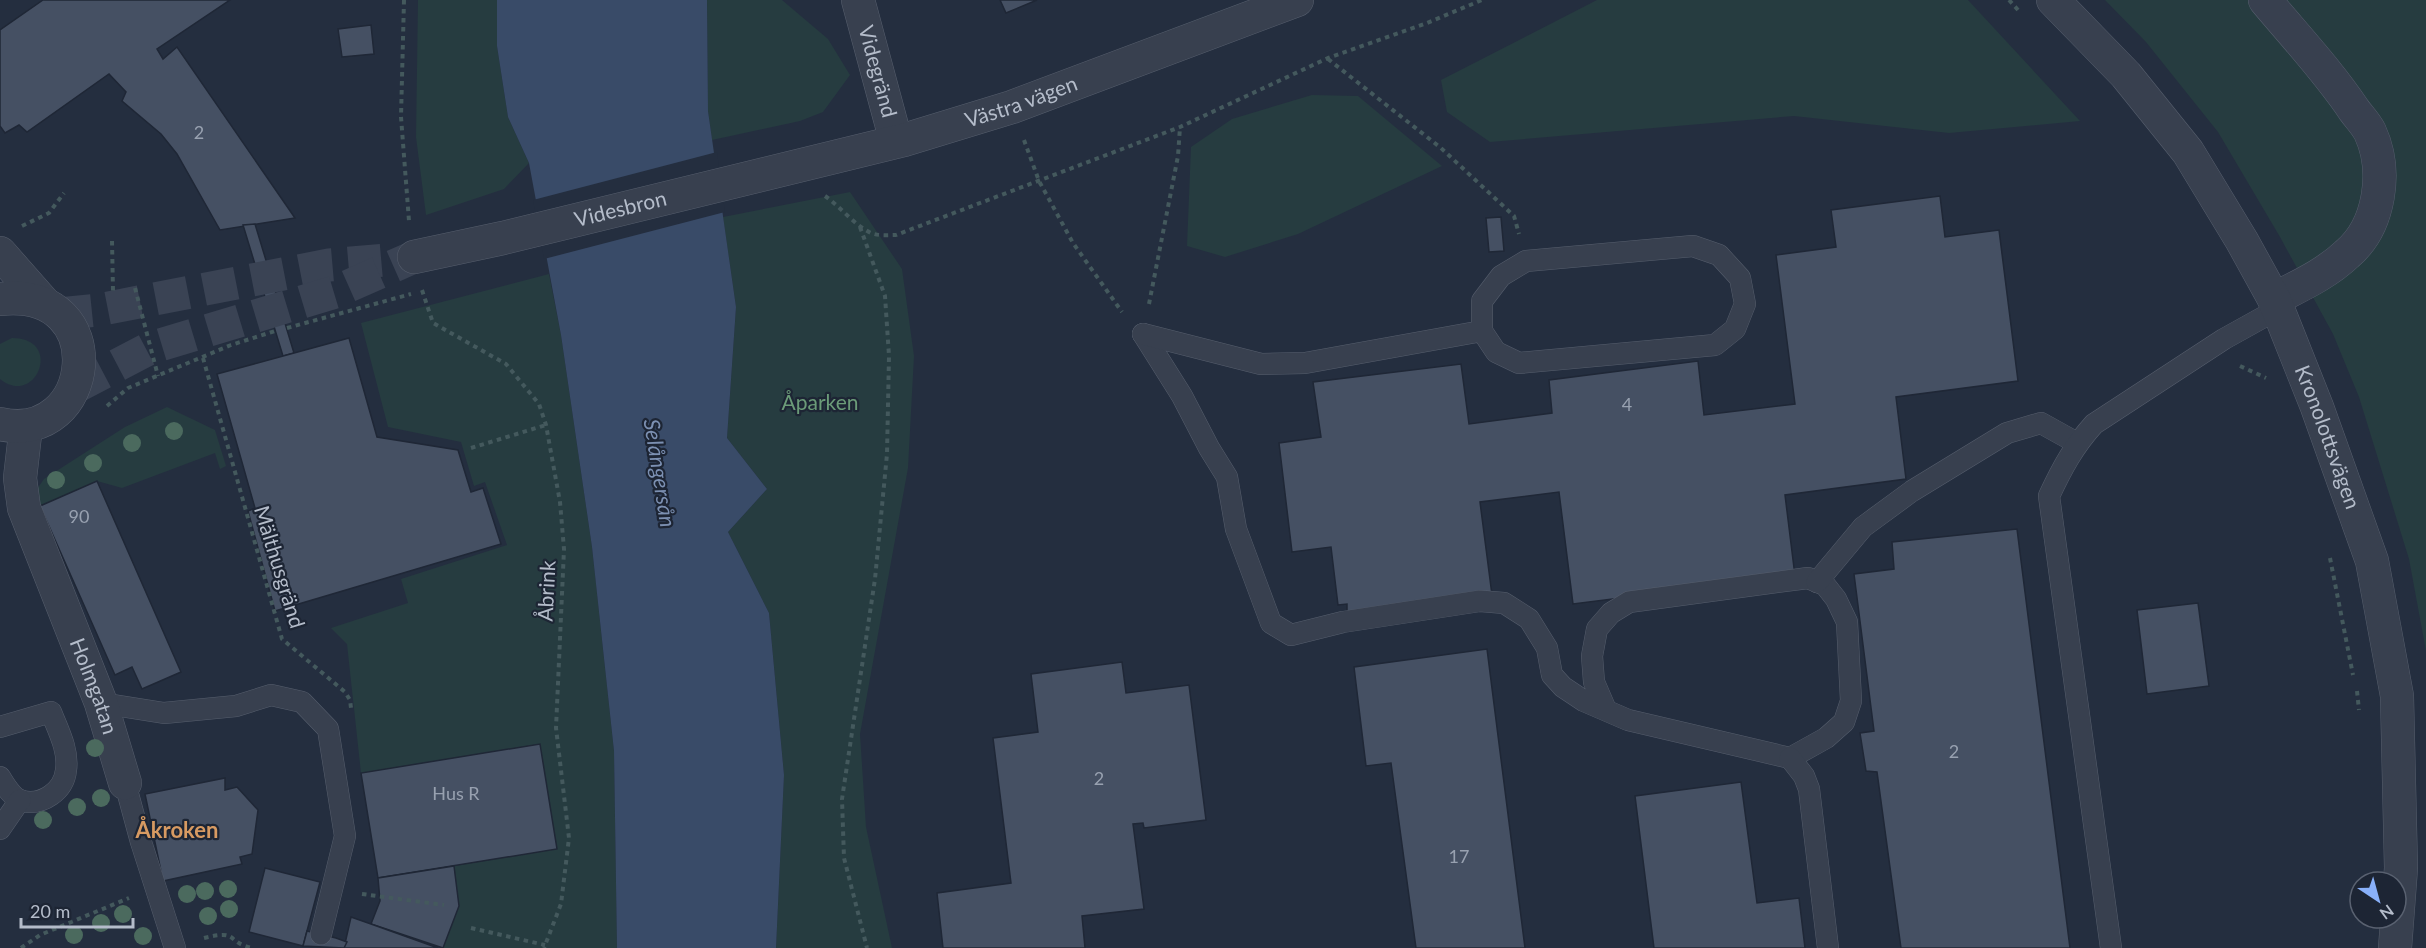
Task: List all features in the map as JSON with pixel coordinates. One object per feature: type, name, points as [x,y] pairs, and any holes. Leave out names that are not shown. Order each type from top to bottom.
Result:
[{"type":"street","name":"Videgränd","points":[[858,0],[896,141]]},
{"type":"street","name":"Västra vägen","points":[[737,179],[896,141],[1012,107],[1297,0]]},
{"type":"street","name":"Kronolottsvägen","points":[[2053,0],[2126,75],[2188,152],[2242,241],[2276,304],[2317,407],[2372,561],[2397,696],[2401,868],[2395,948]]},
{"type":"street","points":[[2265,0],[2343,93],[2370,133],[2378,161],[2379,198],[2367,230],[2349,253],[2325,272],[2276,304]]},
{"type":"street","name":"Videsbron","points":[[414,257],[503,238],[737,179]]},
{"type":"street","points":[[7,242],[44,303],[59,314],[74,334],[80,356],[79,372],[74,388],[60,408],[40,421],[13,425]]},
{"type":"street","points":[[0,299],[19,297],[44,303]]},
{"type":"street","name":"Holmgatan","points":[[13,425],[24,508],[101,703],[125,783]]},
{"type":"lane","points":[[1693,246],[1719,255],[1740,278],[1745,304],[1736,330],[1715,345],[1519,363],[1497,352],[1482,331],[1482,301],[1501,276],[1526,261],[1693,246]]},
{"type":"lane","points":[[2111,948],[2049,496],[2064,462],[2094,424],[2276,304]]},
{"type":"lane","points":[[1143,334],[1261,364],[1305,363],[1482,331]]},
{"type":"lane","points":[[1143,334],[1182,396],[1227,477],[1236,529],[1271,623],[1291,635],[1343,622],[1480,601],[1504,603],[1529,619],[1547,648],[1552,675],[1563,687],[1584,701],[1628,720],[1790,758],[1804,776],[1809,789],[1828,948]]},
{"type":"lane","points":[[1817,582],[1863,527],[1912,491],[2007,433],[2041,423],[2077,443]]},
{"type":"lane","points":[[1606,711],[1594,682],[1592,656],[1597,629],[1611,612],[1629,602],[1808,578],[1825,585],[1836,599],[1847,622],[1851,702],[1844,722],[1827,738],[1790,758]]},
{"type":"lane","points":[[101,703],[164,713],[236,706],[271,695],[302,702],[328,729],[345,836],[321,934]]},
{"type":"lane","points":[[0,727],[51,712],[67,753],[66,772],[57,790],[42,801],[20,800],[8,790],[0,777]]},
{"type":"lane","name":"Holmgatan","points":[[125,783],[175,947]]},
{"type":"lane","points":[[0,829],[20,800]]},
{"type":"path","name":"Åbrink","points":[[404,0],[401,117],[408,213],[414,257],[422,291],[433,323],[506,364],[539,404],[546,425],[560,502],[564,549],[556,728],[569,838],[561,904],[544,947]]},
{"type":"path","points":[[867,948],[844,858],[842,799],[875,579],[887,454],[889,356],[885,296],[860,226],[873,234],[896,235],[1180,127],[1328,58],[1427,23],[1482,0]]},
{"type":"path","points":[[2009,0],[2024,16]]},
{"type":"path","points":[[1328,58],[1441,148],[1514,216],[1526,261]]},
{"type":"path","points":[[1012,107],[1039,181],[1073,243],[1117,307],[1143,334]]},
{"type":"path","points":[[1143,334],[1178,156],[1180,127]]},
{"type":"path","points":[[7,242],[49,213],[64,193]]},
{"type":"path","points":[[112,241],[113,291]]},
{"type":"path","points":[[135,288],[158,376]]},
{"type":"path","points":[[287,328],[422,291]]},
{"type":"path","points":[[105,407],[128,388],[231,345],[275,331]]},
{"type":"path","points":[[2224,339],[2239,365],[2268,380]]},
{"type":"path","name":"Mälthusgränd","points":[[203,358],[282,639],[345,692],[350,700],[351,711]]},
{"type":"path","points":[[471,448],[546,425]]},
{"type":"path","points":[[2330,557],[2357,692],[2359,714]]},
{"type":"path","points":[[21,948],[40,935],[156,887]]},
{"type":"path","points":[[362,894],[444,905]]},
{"type":"path","points":[[471,928],[544,947]]},
{"type":"path","points":[[175,947],[223,934],[231,935],[241,944],[252,948]]},
{"type":"green space","points":[[418,0],[497,0],[497,46],[508,117],[529,163],[504,189],[426,215],[416,137]]},
{"type":"green space","points":[[707,0],[782,0],[828,39],[850,75],[823,112],[800,121],[712,140],[708,111]]},
{"type":"green space","points":[[1597,0],[1968,0],[2080,121],[1949,133],[1794,116],[1490,142],[1447,112],[1441,80]]},
{"type":"green space","points":[[2105,0],[2426,0],[2426,651],[2409,559],[2359,397],[2333,334],[2280,237],[2218,132],[2146,42]]},
{"type":"green space","points":[[1312,95],[1358,96],[1442,166],[1298,234],[1225,257],[1187,246],[1191,147],[1232,119]]},
{"type":"green space","name":"Åparken","points":[[850,192],[902,269],[914,356],[908,468],[860,734],[866,827],[892,948],[776,948],[784,775],[769,613],[728,532],[767,489],[727,438],[736,307],[723,217]]},
{"type":"green space","points":[[549,274],[561,335],[592,547],[614,751],[617,948],[443,948],[459,906],[454,866],[556,849],[539,744],[361,773],[347,644],[331,628],[408,603],[401,579],[507,545],[485,482],[474,486],[461,442],[388,427],[361,323]]},
{"type":"green space","points":[[12,338],[28,341],[37,348],[41,359],[39,369],[33,379],[24,385],[13,386],[0,379],[0,344]]},
{"type":"green space","points":[[167,407],[215,430],[226,466],[220,469],[215,453],[122,488],[97,481],[40,506],[35,492],[44,479],[125,427]]},
{"type":"water","name":"Selångersån","points":[[497,0],[707,0],[708,111],[736,307],[727,438],[767,489],[728,532],[769,613],[784,775],[776,948],[617,948],[614,751],[592,547],[561,335],[529,163],[508,117],[497,46]]},
{"type":"pier","points":[[717,152],[725,212],[544,259],[533,200]]},
{"type":"building","points":[[43,0],[230,0],[157,49],[163,59],[177,47],[295,218],[220,230],[177,154],[161,134],[122,101],[126,92],[109,74],[27,132],[19,125],[5,133],[0,126],[0,30]]},
{"type":"building","points":[[1000,0],[1037,0],[1006,13]]},
{"type":"building","points":[[371,25],[374,54],[342,57],[338,29]]},
{"type":"building","points":[[1940,196],[1945,237],[1999,230],[2018,381],[1896,397],[1906,479],[1785,495],[1795,576],[1573,604],[1559,492],[1480,502],[1492,595],[1347,613],[1347,604],[1338,605],[1331,547],[1292,552],[1279,443],[1321,437],[1313,382],[1461,364],[1469,424],[1552,413],[1549,380],[1698,361],[1704,415],[1795,404],[1776,255],[1836,247],[1831,210]]},
{"type":"building","points":[[1501,217],[1504,251],[1489,252],[1486,218]]},
{"type":"building","points":[[255,224],[294,353],[283,356],[243,225]]},
{"type":"building","points":[[349,338],[377,437],[458,450],[471,492],[483,488],[501,544],[275,611],[248,511],[255,508],[217,374]]},
{"type":"building","points":[[97,481],[181,672],[142,689],[132,667],[115,675],[40,506]]},
{"type":"building","points":[[2017,529],[2070,948],[1901,948],[1877,772],[1866,771],[1860,733],[1874,731],[1854,574],[1894,569],[1892,542]]},
{"type":"building","points":[[2198,603],[2209,686],[2147,694],[2137,610]]},
{"type":"building","points":[[1487,649],[1525,948],[1416,948],[1391,763],[1366,766],[1354,667]]},
{"type":"building","points":[[1122,662],[1126,693],[1189,685],[1206,820],[1144,828],[1143,823],[1133,824],[1144,909],[1082,916],[1085,948],[943,948],[937,893],[1011,883],[993,738],[1038,732],[1031,674]]},
{"type":"building","points":[[540,744],[557,849],[378,878],[361,773]]},
{"type":"building","points":[[225,778],[225,790],[237,787],[258,810],[252,854],[240,857],[242,864],[163,881],[145,794]]},
{"type":"building","points":[[1741,782],[1757,903],[1799,898],[1805,948],[1654,948],[1635,796]]},
{"type":"building","points":[[454,866],[459,906],[443,948],[371,924],[380,901],[378,878]]},
{"type":"building","points":[[265,868],[320,882],[303,946],[249,932]]},
{"type":"building","points":[[351,917],[371,924],[438,948],[344,948]]},
{"type":"building","points":[[307,931],[347,942],[344,948],[303,946]]},
{"type":"tunnel","points":[[74,388],[150,348],[335,292],[414,257]]},
{"type":"tunnel","points":[[59,314],[98,310],[329,265],[386,260]]},
{"type":"district","name":"Åkroken","points":[[177,830]]}]
